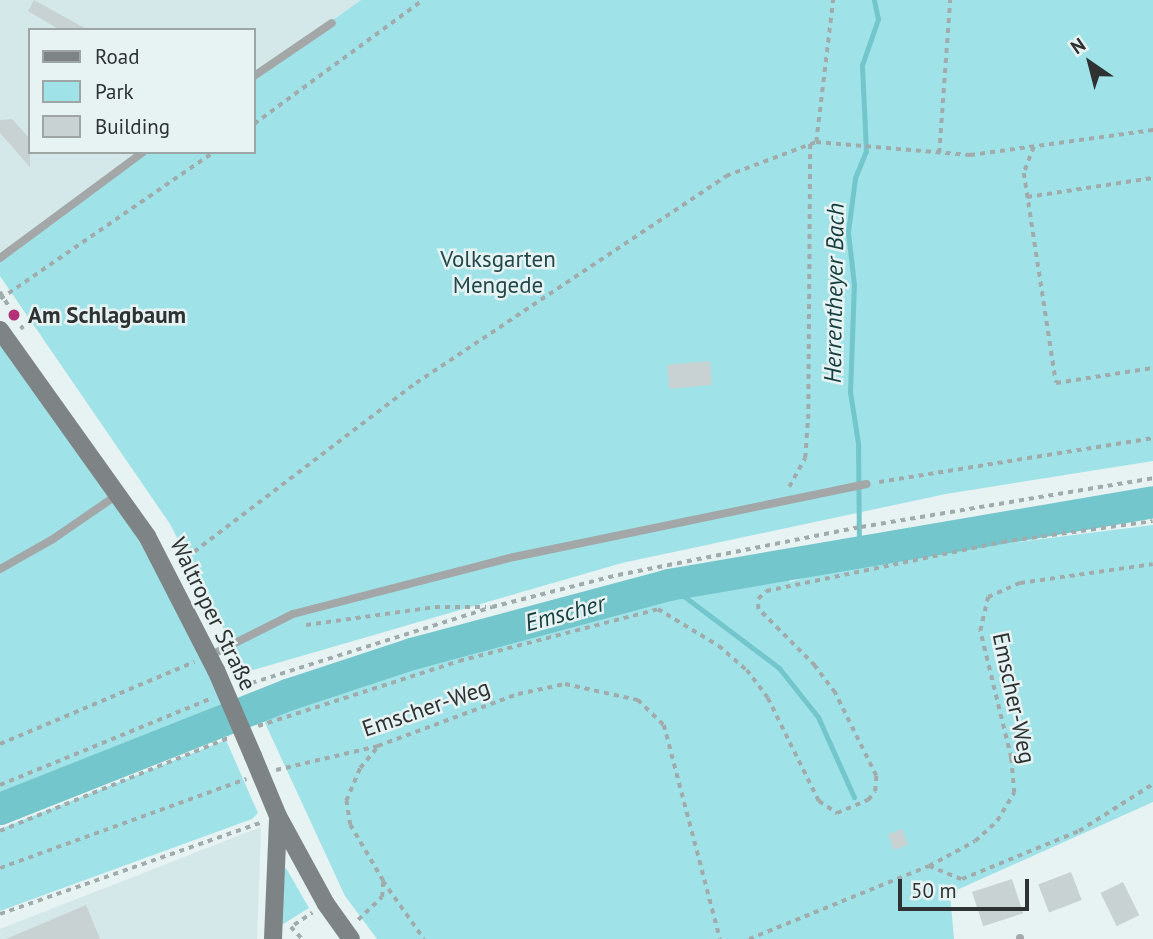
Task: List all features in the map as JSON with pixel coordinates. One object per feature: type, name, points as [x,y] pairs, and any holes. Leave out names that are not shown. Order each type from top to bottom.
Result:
[{"type":"main road","name":"Waltroper Straße","points":[[0,330],[119,493],[147,536],[212,663],[278,816],[326,904],[351,939]]},
{"type":"main road","points":[[277,934],[278,816]]},
{"type":"lane","points":[[256,75],[332,23]]},
{"type":"lane","points":[[0,258],[140,154]]},
{"type":"lane","points":[[212,663],[293,614],[514,557],[867,484]]},
{"type":"lane","points":[[0,569],[53,540],[119,493]]},
{"type":"path","points":[[256,123],[423,0]]},
{"type":"path","points":[[816,142],[833,0]]},
{"type":"path","points":[[939,153],[950,0]]},
{"type":"path","points":[[183,561],[416,383],[726,176],[816,142],[880,145],[970,155],[1153,130]]},
{"type":"path","points":[[774,503],[792,484],[805,458],[810,144]]},
{"type":"path","points":[[1034,147],[1024,173],[1056,383],[1153,368]]},
{"type":"path","points":[[0,292],[2,299],[211,154]]},
{"type":"path","points":[[1027,197],[1153,178]]},
{"type":"path","points":[[867,484],[1153,438]]},
{"type":"path","points":[[260,679],[492,607],[618,575],[849,529],[1153,478]]},
{"type":"path","points":[[252,729],[459,661],[657,609],[719,646],[747,670],[768,698],[819,801],[837,813],[868,800],[875,791],[876,776],[835,693],[815,666],[758,609],[758,599],[766,591],[1002,542],[1153,521]]},
{"type":"path","name":"Emscher-Weg","points":[[749,939],[929,866],[975,841],[996,821],[1014,793],[1011,758],[980,631],[988,597],[1020,583],[1153,564]]},
{"type":"path","points":[[298,626],[435,607],[492,607]]},
{"type":"path","points":[[0,744],[212,663]]},
{"type":"path","name":"Emscher-Weg","points":[[0,868],[260,774],[378,746],[518,694],[565,684],[638,700],[664,725],[720,939]]},
{"type":"path","points":[[0,785],[189,707]]},
{"type":"path","points":[[0,831],[239,734]]},
{"type":"path","points":[[378,746],[360,768],[346,810],[383,881],[424,939]]},
{"type":"path","points":[[929,866],[962,879],[1079,831],[1153,784]]},
{"type":"path","points":[[0,914],[278,816]]},
{"type":"path","points":[[358,920],[382,897],[383,881]]},
{"type":"path","points":[[277,934],[312,913]]},
{"type":"path","points":[[294,926],[302,939]]},
{"type":"shaded area","points":[[0,0],[361,0],[256,75],[256,28],[28,28],[28,154],[143,154],[0,256]]},
{"type":"shaded area","points":[[261,827],[257,939],[0,939],[0,929]]},
{"type":"green space","name":"Volksgarten Mengede","points":[[361,0],[1153,0],[1153,461],[946,494],[622,563],[246,672],[170,524],[0,276],[0,256],[143,154],[256,154],[256,75]]},
{"type":"green space","points":[[0,330],[123,499],[236,716],[0,809]]},
{"type":"green space","points":[[1153,525],[1153,802],[950,893],[954,939],[377,939],[345,896],[260,712],[648,599],[779,570],[790,582],[857,562]]},
{"type":"green space","points":[[226,740],[258,813],[252,819],[0,911],[0,829]]},
{"type":"green space","points":[[286,868],[309,908],[280,926],[284,870]]},
{"type":"building","points":[[34,0],[84,28],[57,28],[28,11]]},
{"type":"building","points":[[12,119],[28,137],[30,167],[0,133],[0,120]]},
{"type":"building","points":[[710,361],[712,385],[669,389],[667,365]]},
{"type":"building","points":[[902,829],[908,845],[894,850],[888,834]]},
{"type":"building","points":[[1071,872],[1082,900],[1049,913],[1038,885]]},
{"type":"building","points":[[1012,879],[1023,913],[983,926],[972,892]]},
{"type":"building","points":[[1123,882],[1139,915],[1117,926],[1101,893]]},
{"type":"building","points":[[86,905],[100,939],[6,939]]},
{"type":"waterway","name":"Herrentheyer Bach","points":[[859,550],[858,443],[850,392],[854,285],[848,232],[855,178],[866,151],[862,65],[878,19],[874,0]]},
{"type":"waterway","name":"Emscher","points":[[0,809],[288,695],[412,654],[669,585],[1153,502]]},
{"type":"waterway","points":[[669,585],[779,668],[818,717],[854,797]]},
{"type":"place","name":"Am Schlagbaum","points":[[14,315]]}]
